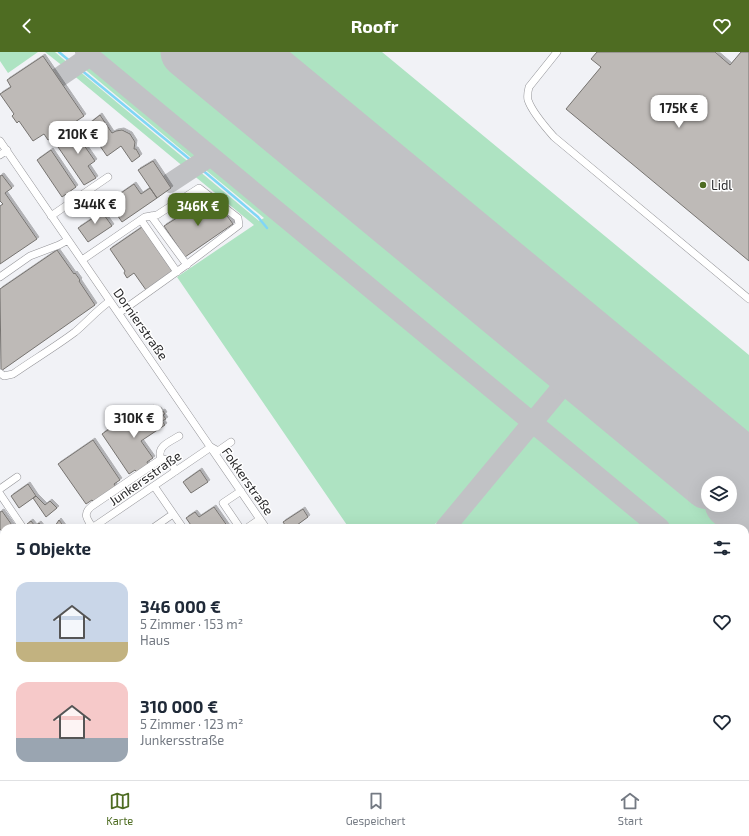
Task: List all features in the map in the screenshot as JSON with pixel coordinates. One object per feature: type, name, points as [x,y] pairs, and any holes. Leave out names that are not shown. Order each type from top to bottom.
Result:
[{"type":"street","points":[[557,52],[529,87],[528,93],[530,105],[547,129],[554,137],[749,298]]},
{"type":"street","name":"Dornierstraße","points":[[0,141],[210,447]]},
{"type":"street","points":[[0,155],[7,150]]},
{"type":"street","points":[[51,216],[108,177]]},
{"type":"street","points":[[82,260],[145,217],[157,215],[200,188],[238,218],[239,225],[187,265],[119,313]]},
{"type":"street","points":[[151,216],[187,265]]},
{"type":"street","points":[[141,220],[177,272]]},
{"type":"street","points":[[0,277],[30,256],[58,246],[68,240]]},
{"type":"street","points":[[0,373],[4,376],[13,374],[74,333],[100,308],[110,301]]},
{"type":"street","points":[[161,459],[159,453],[162,447],[179,436]]},
{"type":"street","points":[[210,447],[218,451],[231,442]]},
{"type":"street","name":"Junkersstraße","points":[[100,524],[210,447]]},
{"type":"street","name":"Fokkerstraße","points":[[210,447],[263,524]]},
{"type":"street","points":[[92,524],[87,520],[86,516],[89,508],[161,459],[168,460],[176,471]]},
{"type":"street","points":[[0,489],[17,478]]},
{"type":"street","points":[[154,486],[180,524]]},
{"type":"street","points":[[237,524],[223,503],[241,491]]},
{"type":"street","points":[[0,494],[20,524]]},
{"type":"street","points":[[159,524],[173,514]]},
{"type":"street","points":[[253,524],[260,519]]},
{"type":"green space","points":[[0,52],[38,52],[8,73],[0,61]]},
{"type":"green space","points":[[45,52],[55,52],[69,64],[64,67]]},
{"type":"green space","points":[[94,52],[165,52],[558,377],[530,412]]},
{"type":"green space","points":[[207,52],[382,52],[749,355],[749,501],[737,491],[737,476],[719,476]]},
{"type":"green space","points":[[89,62],[202,156],[195,161],[82,67]]},
{"type":"green space","points":[[78,70],[191,164],[185,168],[72,74]]},
{"type":"green space","points":[[209,162],[519,418],[519,425],[440,520],[435,524],[346,524],[177,277],[254,225],[192,174],[198,170],[259,221],[264,218],[202,167]]},
{"type":"green space","points":[[572,389],[701,495],[701,512],[721,512],[735,524],[664,524],[543,423]]},
{"type":"green space","points":[[539,435],[647,524],[460,524],[533,436]]},
{"type":"building","name":"Lidl","points":[[597,52],[715,52],[730,65],[741,52],[749,52],[749,261],[566,109],[601,67],[591,59]]},
{"type":"building","points":[[43,56],[84,116],[48,140],[44,134],[33,141],[19,121],[17,123],[12,116],[14,114],[0,94],[11,87],[7,80]]},
{"type":"building","points":[[100,115],[112,133],[122,130],[130,134],[135,142],[134,149],[136,149],[140,156],[132,162],[121,146],[107,156],[86,126]]},
{"type":"building","points":[[82,126],[87,133],[79,138],[95,161],[88,166],[96,178],[84,185],[56,144]]},
{"type":"building","points":[[51,150],[76,187],[62,197],[37,160]]},
{"type":"building","points":[[153,161],[171,188],[157,198],[138,170]]},
{"type":"building","points":[[2,175],[12,188],[5,193],[37,239],[0,264],[0,206],[3,204],[0,201],[0,176]]},
{"type":"building","points":[[134,184],[141,194],[150,188],[157,198],[122,222],[108,202]]},
{"type":"building","points":[[204,199],[213,211],[220,206],[233,224],[185,257],[164,226],[180,216],[182,218],[194,210],[192,207]]},
{"type":"building","points":[[97,205],[112,226],[88,242],[78,228],[93,218],[89,211]]},
{"type":"building","points":[[142,227],[173,272],[146,290],[134,273],[127,278],[124,273],[125,271],[110,249]]},
{"type":"building","points":[[57,250],[80,280],[79,281],[95,305],[1,371],[0,289]]},
{"type":"building","points":[[152,407],[155,411],[159,409],[161,412],[163,411],[165,414],[163,415],[166,419],[162,421],[165,425],[141,441],[153,458],[147,462],[148,465],[137,472],[135,470],[129,474],[102,434],[125,418],[129,423]]},
{"type":"building","points":[[93,440],[120,480],[114,484],[116,487],[94,502],[92,500],[86,504],[58,464]]},
{"type":"building","points":[[200,470],[208,482],[191,493],[183,482]]},
{"type":"building","points":[[28,484],[36,496],[19,508],[11,496]]},
{"type":"building","points":[[36,496],[45,505],[50,501],[57,508],[46,517],[33,498]]},
{"type":"building","points":[[214,507],[226,524],[190,524],[186,518],[195,512],[199,517]]},
{"type":"building","points":[[303,509],[308,517],[298,524],[284,524],[283,522]]},
{"type":"building","points":[[2,511],[11,524],[0,524],[0,512]]},
{"type":"building","points":[[59,520],[62,524],[56,524]]},
{"type":"waterway","points":[[59,52],[72,63]]},
{"type":"waterway","points":[[80,69],[193,162]]},
{"type":"waterway","points":[[200,168],[258,217],[267,228]]},
{"type":"taxiway","points":[[85,52],[655,524]]},
{"type":"taxiway","points":[[58,78],[90,56]]},
{"type":"taxiway","points":[[170,183],[211,156]]},
{"type":"taxiway","points":[[448,524],[600,341]]},
{"type":"runway","points":[[186,52],[701,478]]},
{"type":"runway","points":[[250,52],[749,465]]},
{"type":"runway","points":[[737,509],[749,518]]},
{"type":"place","name":"Lidl","points":[[703,185]]}]
